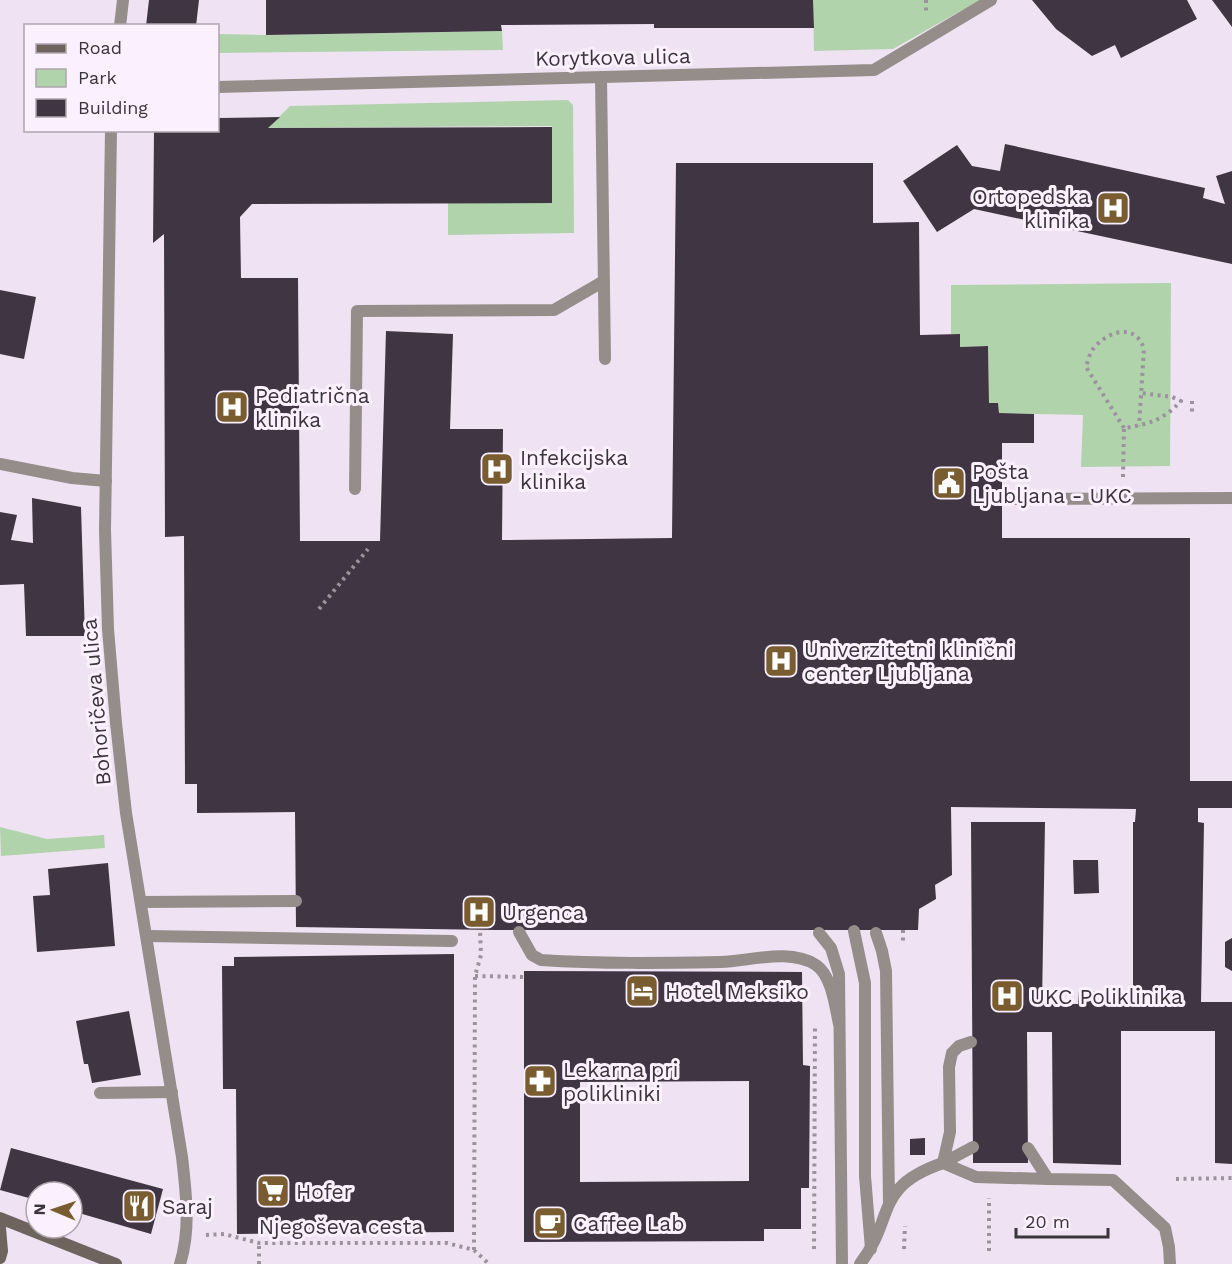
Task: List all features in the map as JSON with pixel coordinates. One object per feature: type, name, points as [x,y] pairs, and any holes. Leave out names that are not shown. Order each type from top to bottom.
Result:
[{"type":"main road","points":[[0,1218],[116,1264]]},
{"type":"main road","points":[[0,1228],[2,1251],[0,1258]]},
{"type":"street","points":[[120,24],[123,0]]},
{"type":"street","name":"Korytkova ulica","points":[[219,87],[874,70],[991,0]]},
{"type":"street","points":[[601,77],[605,359]]},
{"type":"street","name":"Bohoričeva ulica","points":[[111,132],[105,560],[111,677],[126,813],[148,936],[182,1157],[187,1202],[187,1235],[180,1264]]},
{"type":"street","points":[[355,489],[357,311],[554,310],[604,281]]},
{"type":"street","points":[[0,464],[72,478],[106,481]]},
{"type":"street","points":[[1001,499],[1232,498]]},
{"type":"street","points":[[142,902],[296,901]]},
{"type":"street","points":[[854,931],[865,982],[865,1176],[871,1249]]},
{"type":"street","points":[[519,932],[532,955],[542,960],[723,962],[782,957],[807,960],[821,969],[827,980],[839,1024]]},
{"type":"street","points":[[819,933],[831,948],[836,962],[842,1264]]},
{"type":"street","points":[[876,933],[886,971],[889,1202]]},
{"type":"street","points":[[148,936],[452,941]]},
{"type":"street","points":[[943,1163],[950,1132],[949,1067],[952,1053],[959,1046],[971,1041]]},
{"type":"street","points":[[100,1093],[172,1092]]},
{"type":"street","points":[[860,1264],[871,1249],[889,1202],[906,1180],[973,1148]]},
{"type":"street","points":[[1028,1148],[1048,1179]]},
{"type":"street","points":[[943,1163],[976,1177],[1113,1180],[1165,1228],[1170,1264]]},
{"type":"path","points":[[1123,498],[1124,428],[1086,367],[1092,350],[1105,339],[1121,331],[1132,333],[1141,339],[1144,349],[1138,426]]},
{"type":"path","points":[[1124,428],[1148,424],[1168,414],[1181,401],[1172,397],[1141,393]]},
{"type":"path","points":[[1192,401],[1192,416]]},
{"type":"path","points":[[319,609],[368,549]]},
{"type":"path","points":[[480,930],[481,955],[475,976],[474,1250],[489,1264]]},
{"type":"path","points":[[475,976],[534,977]]},
{"type":"path","points":[[814,1249],[815,1013]]},
{"type":"path","points":[[989,1178],[989,1251]]},
{"type":"path","points":[[1176,1179],[1232,1178]]},
{"type":"path","name":"Njegoševa cesta","points":[[187,1235],[224,1234],[259,1243],[435,1242],[474,1250]]},
{"type":"path","points":[[259,1243],[259,1264]]},
{"type":"green space","points":[[813,0],[980,0],[893,49],[814,51]]},
{"type":"green space","points":[[502,31],[503,50],[219,53],[219,34]]},
{"type":"green space","points":[[568,100],[573,105],[574,233],[448,235],[448,203],[552,203],[552,126],[268,128],[290,106]]},
{"type":"green space","points":[[1171,283],[1170,466],[1081,467],[1083,415],[999,413],[998,403],[989,403],[988,346],[960,347],[960,334],[951,334],[951,285]]},
{"type":"green space","points":[[0,827],[47,839],[104,835],[105,848],[1,856]]},
{"type":"building","points":[[149,0],[199,0],[196,24],[146,24]]},
{"type":"building","points":[[266,0],[813,0],[814,28],[654,28],[654,24],[501,25],[502,31],[266,35]]},
{"type":"building","points":[[1032,0],[1187,0],[1197,19],[1121,58],[1115,45],[1092,56],[1056,29]]},
{"type":"building","points":[[1212,0],[1232,0],[1232,27],[1215,4]]},
{"type":"building","name":"Univerzitetni klinični center Ljubljana","points":[[280,117],[268,128],[552,127],[552,203],[252,204],[240,217],[241,278],[298,278],[300,541],[380,541],[386,331],[453,334],[450,429],[503,429],[502,540],[672,538],[676,163],[873,163],[873,223],[919,222],[920,335],[960,334],[960,347],[988,346],[989,403],[998,403],[999,413],[1034,414],[1034,443],[1002,443],[1002,538],[1190,538],[1190,781],[1232,781],[1232,808],[1198,808],[1198,822],[1204,823],[1201,1002],[1232,1002],[1232,1164],[1215,1163],[1215,1031],[1121,1031],[1121,1165],[1053,1163],[1052,1032],[1027,1032],[1028,1163],[973,1163],[971,822],[1045,822],[1042,1004],[1078,1004],[1079,991],[1097,991],[1097,1004],[1133,1004],[1133,822],[1135,822],[1136,809],[951,807],[952,875],[935,885],[936,899],[919,909],[918,930],[495,930],[296,927],[295,812],[197,813],[197,784],[185,784],[184,536],[165,537],[164,234],[153,243],[154,132],[219,132],[219,118]]},
{"type":"building","name":"Ortopedska klinika","points":[[1005,144],[1205,188],[1203,198],[1225,204],[1216,176],[1232,171],[1232,264],[974,209],[937,232],[903,181],[957,145],[972,166],[1000,171]]},
{"type":"building","points":[[0,290],[36,297],[24,359],[0,354]]},
{"type":"building","points":[[32,498],[81,507],[85,636],[26,636],[24,584],[0,585],[0,512],[17,515],[11,540],[33,543]]},
{"type":"building","points":[[1073,860],[1098,860],[1099,893],[1074,894]]},
{"type":"building","points":[[108,863],[115,946],[37,952],[33,896],[50,895],[48,869]]},
{"type":"building","points":[[1232,938],[1232,971],[1225,967],[1225,942]]},
{"type":"building","points":[[454,954],[454,1232],[237,1234],[236,1089],[223,1089],[222,966],[234,966],[234,957]]},
{"type":"building","points":[[524,971],[802,972],[803,1065],[810,1066],[809,1188],[801,1188],[801,1229],[764,1229],[764,1241],[524,1242]],"holes":[[[749,1081],[749,1181],[580,1182],[580,1082]]]},
{"type":"building","points":[[129,1011],[141,1075],[92,1083],[88,1064],[84,1064],[76,1021]]},
{"type":"building","points":[[925,1138],[925,1155],[910,1155],[910,1139]]},
{"type":"building","points":[[11,1148],[163,1189],[151,1234],[84,1214],[84,1180],[24,1180],[24,1197],[0,1190]]},
{"type":"place","name":"Ortopedska klinika","points":[[1113,208]]},
{"type":"place","name":"Pediatrična klinika","points":[[232,407]]},
{"type":"place","name":"Infekcijska klinika","points":[[497,469]]},
{"type":"place","name":"Pošta Ljubljana - UKC","points":[[949,483]]},
{"type":"place","name":"Univerzitetni klinični center Ljubljana","points":[[781,661]]},
{"type":"place","name":"Urgenca","points":[[479,912]]},
{"type":"place","name":"Hotel Meksiko","points":[[642,991]]},
{"type":"place","name":"UKC Poliklinika","points":[[1007,996]]},
{"type":"place","name":"Lekarna pri polikliniki","points":[[540,1081]]},
{"type":"place","name":"Hofer","points":[[273,1191]]},
{"type":"place","name":"Saraj","points":[[139,1206]]},
{"type":"place","name":"Caffee Lab","points":[[550,1223]]}]
